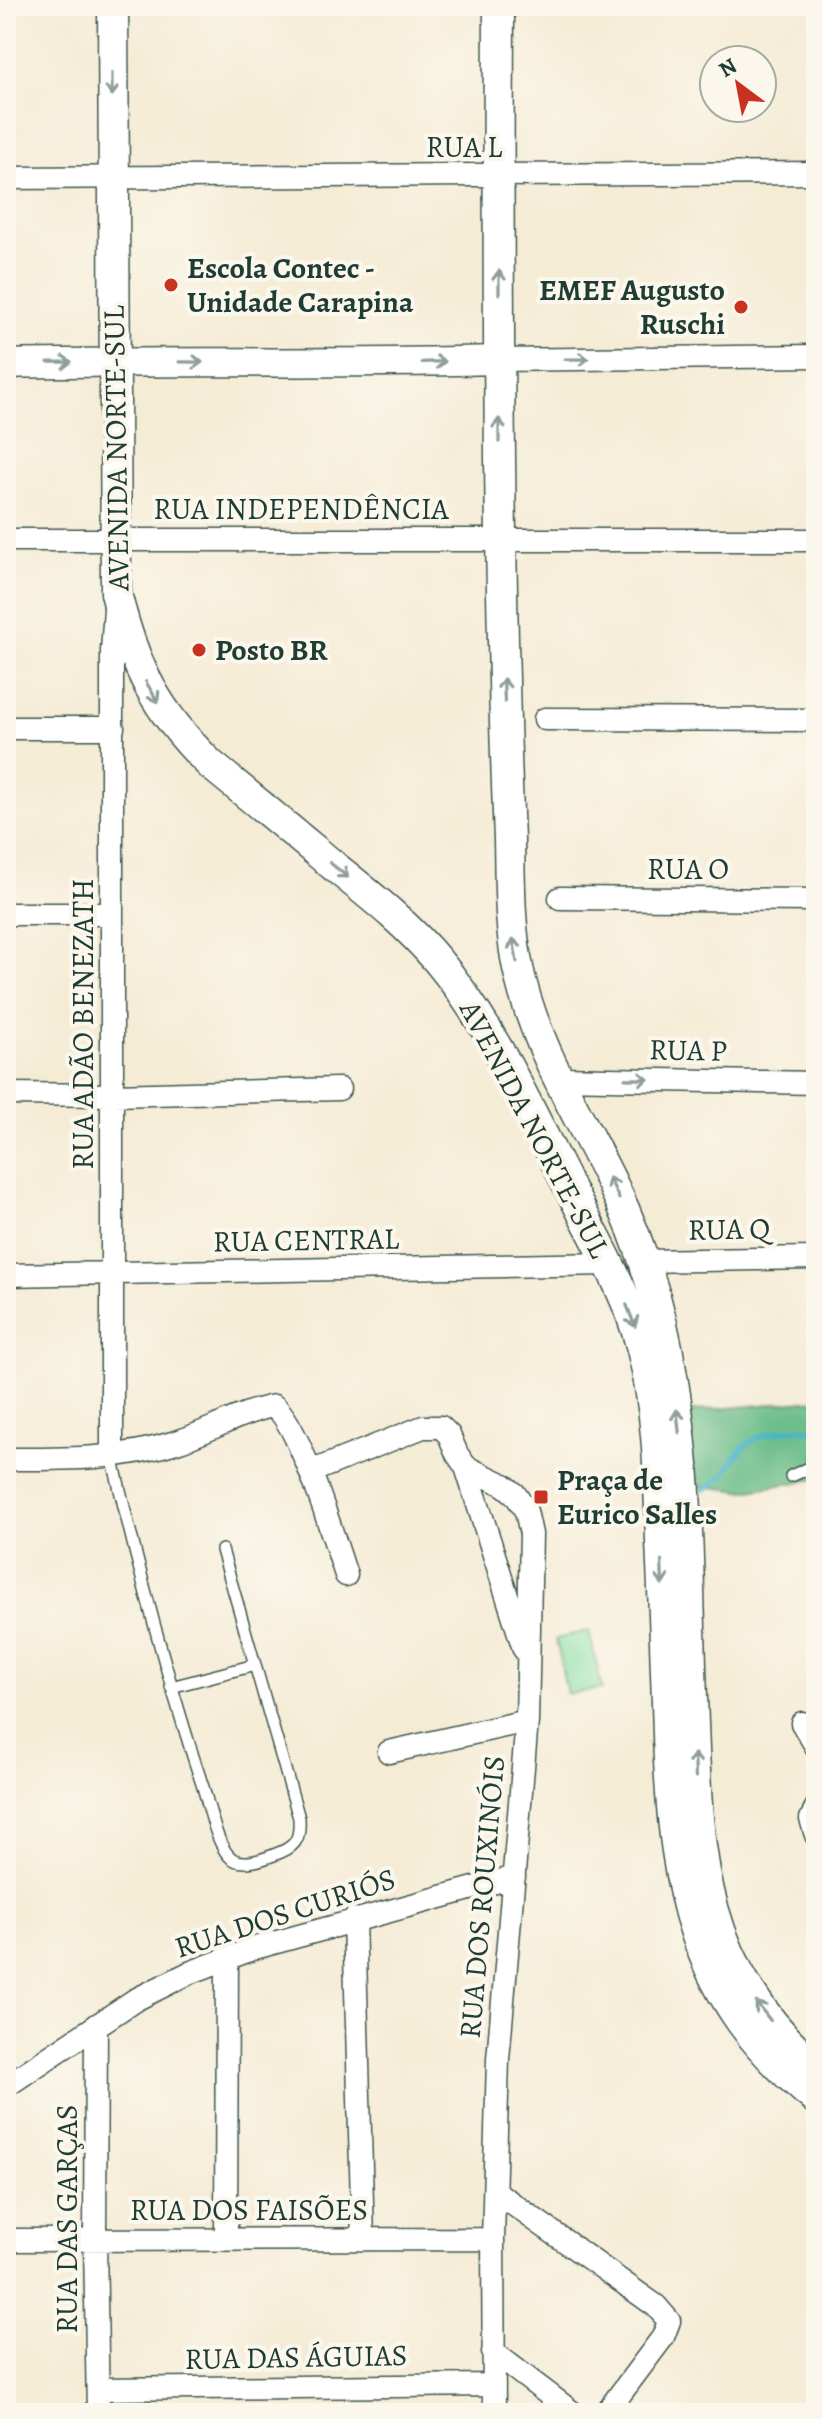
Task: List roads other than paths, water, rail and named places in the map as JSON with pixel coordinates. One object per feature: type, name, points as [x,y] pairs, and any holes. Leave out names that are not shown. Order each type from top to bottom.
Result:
[{"type":"main road","name":"AVENIDA NORTE-SUL","points":[[113,6],[116,593],[130,648],[140,671],[171,721],[192,746],[395,916],[437,960],[460,990],[505,1062],[608,1264],[634,1321],[651,1390],[660,1500],[670,1794],[683,1891],[699,1946],[739,2018],[768,2056],[816,2099]]},
{"type":"main road","name":"AVENIDA NORTE-SUL","points":[[499,6],[500,538],[513,939],[531,1016],[614,1188],[643,1261],[666,1341],[677,1411],[685,1522],[697,1809],[706,1884],[720,1930],[741,1978],[768,2018],[816,2068]]},
{"type":"street","name":"RUA L","points":[[6,178],[816,173]]},
{"type":"street","points":[[6,364],[113,361],[369,364],[816,356]]},
{"type":"street","name":"RUA INDEPENDÊNCIA","points":[[6,540],[816,540]]},
{"type":"street","name":"RUA ADÃO BENEZATH","points":[[112,1456],[112,651],[116,593]]},
{"type":"street","points":[[545,719],[816,720]]},
{"type":"street","points":[[6,728],[113,728]]},
{"type":"street","name":"RUA O","points":[[560,898],[816,900]]},
{"type":"street","points":[[6,914],[112,914]]},
{"type":"street","name":"RUA P","points":[[559,1078],[816,1083]]},
{"type":"street","points":[[6,1094],[114,1095],[339,1089]]},
{"type":"street","name":"RUA Q","points":[[643,1261],[816,1258]]},
{"type":"street","name":"RUA CENTRAL","points":[[6,1275],[608,1264]]},
{"type":"street","points":[[6,1459],[112,1456],[176,1442],[253,1411],[274,1406],[287,1421],[310,1472],[346,1575]]},
{"type":"street","points":[[310,1472],[423,1427],[441,1427],[449,1435],[466,1467],[529,1666]]},
{"type":"street","name":"RUA DOS ROUXINÓIS","points":[[466,1467],[504,1485],[515,1494],[528,1518],[531,1534],[527,1721],[498,2059],[493,2239],[494,2413]]},
{"type":"street","points":[[389,1752],[527,1721]]},
{"type":"street","points":[[802,1723],[816,1746]]},
{"type":"street","points":[[816,1808],[811,1819],[816,1835]]},
{"type":"street","name":"RUA DOS CURIÓS","points":[[6,2086],[96,2025],[166,1983],[227,1958],[354,1919],[514,1877]]},
{"type":"street","points":[[354,1919],[363,2239]]},
{"type":"street","points":[[226,2239],[227,1958]]},
{"type":"street","name":"RUA DAS GARÇAS","points":[[96,2025],[98,2413]]},
{"type":"street","points":[[496,2192],[656,2306],[669,2321],[663,2337],[606,2413]]},
{"type":"street","name":"RUA DOS FAISÕES","points":[[6,2240],[493,2239]]},
{"type":"street","points":[[493,2352],[573,2413]]},
{"type":"street","name":"RUA DAS ÁGUIAS","points":[[98,2389],[494,2385]]},
{"type":"lane","points":[[112,1456],[171,1687],[226,1852],[239,1862],[271,1856],[294,1845],[299,1837],[299,1818],[222,1550]]},
{"type":"lane","points":[[791,1476],[816,1465]]},
{"type":"lane","points":[[171,1687],[255,1665]]},
{"type":"waterway","points":[[704,1489],[720,1479],[743,1448],[759,1437],[787,1430],[816,1429]]},
{"type":"place","name":"Escola Contec - Unidade Carapina","points":[[171,285]]},
{"type":"place","name":"EMEF Augusto Ruschi","points":[[741,307]]},
{"type":"place","name":"Posto BR","points":[[199,650]]},
{"type":"place","name":"Praça de Eurico Salles","points":[[541,1497]]}]
